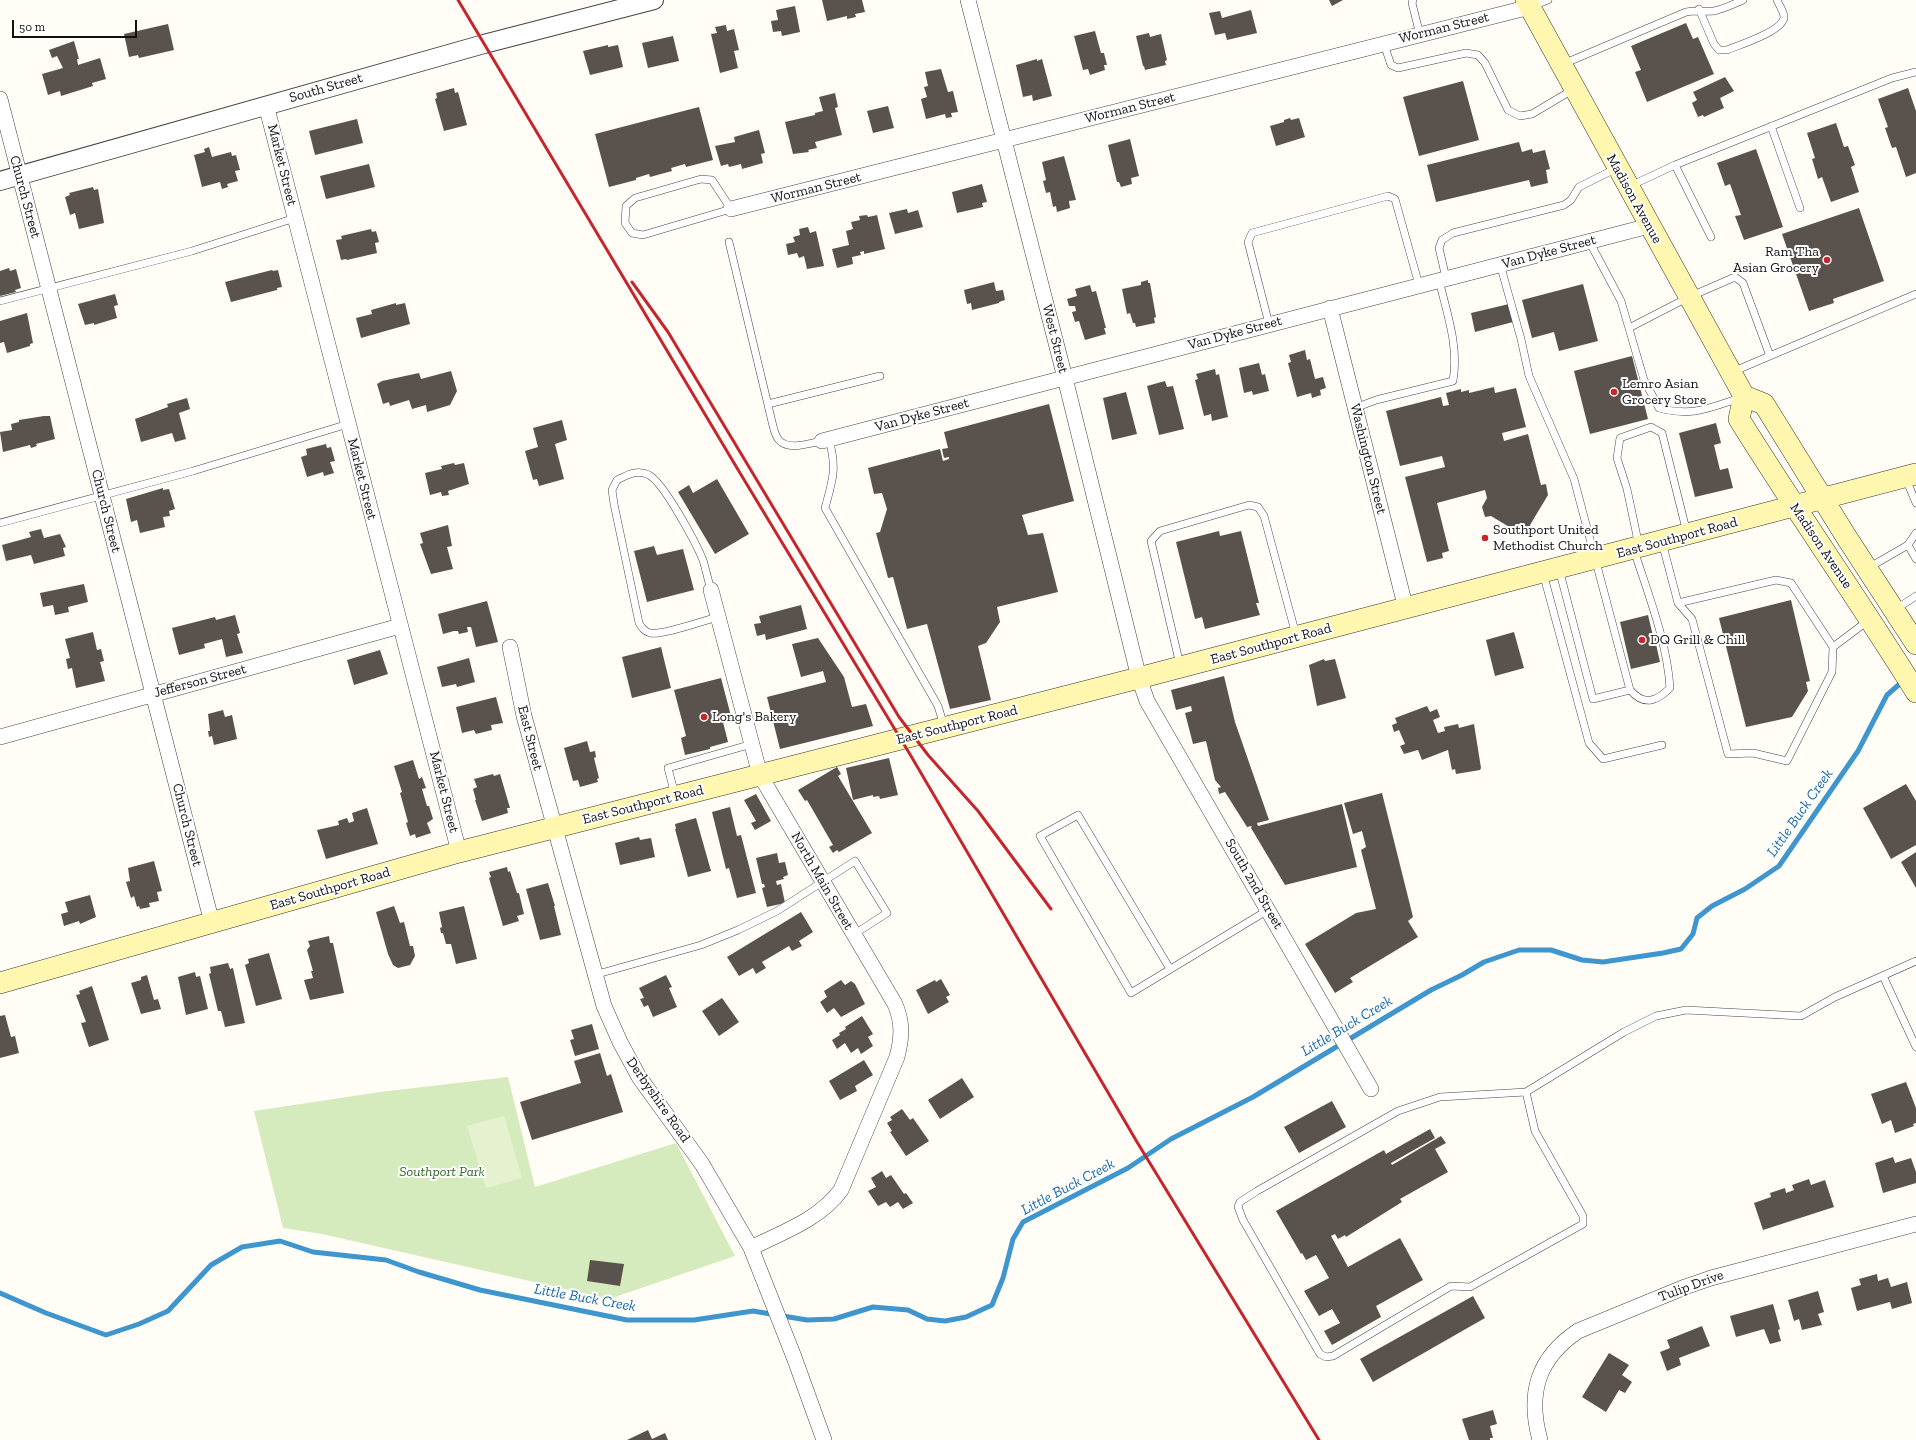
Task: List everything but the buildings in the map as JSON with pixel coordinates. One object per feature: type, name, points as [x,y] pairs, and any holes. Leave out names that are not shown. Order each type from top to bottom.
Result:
[{"type":"main road","name":"Madison Avenue","points":[[1535,2],[1561,65],[1648,226],[1744,396],[1764,404],[1823,500],[1911,636]]},
{"type":"main road","name":"Madison Avenue","points":[[1744,396],[1739,419],[1916,692]]},
{"type":"main road","name":"East Southport Road","points":[[0,983],[459,852],[1181,668],[1687,536],[1910,476]]},
{"type":"street","name":"South Street","points":[[0,181],[484,44],[654,0]]},
{"type":"street","name":"West Street","points":[[968,0],[1065,378],[1139,678]]},
{"type":"street","name":"Worman Street","points":[[730,209],[1420,35],[1535,2]]},
{"type":"street","name":"Church Street","points":[[0,99],[212,923]]},
{"type":"street","name":"Market Street","points":[[266,105],[459,852]]},
{"type":"street","name":"Van Dyke Street","points":[[825,440],[1648,226]]},
{"type":"street","name":"Washington Street","points":[[1330,308],[1406,609]]},
{"type":"street","name":"North Main Street","points":[[711,590],[760,775],[895,1004],[900,1018],[900,1046],[843,1187],[826,1207],[807,1220],[751,1248]]},
{"type":"street","name":"Jefferson Street","points":[[0,737],[400,626]]},
{"type":"street","name":"East Street","points":[[510,647],[524,716],[554,828]]},
{"type":"street","name":"South 2nd Street","points":[[1139,678],[1147,701],[1371,1089]]},
{"type":"street","name":"Derbyshire Road","points":[[554,828],[594,975],[604,1006],[627,1056],[644,1084],[702,1164],[751,1248],[794,1357],[824,1440]]},
{"type":"street","name":"Tulip Drive","points":[[1539,1434],[1535,1397],[1540,1374],[1550,1355],[1578,1331],[1685,1287],[1711,1278],[1916,1224]]},
{"type":"lane","points":[[1561,65],[1686,12],[1699,9],[1712,11],[1725,8],[1743,0]]},
{"type":"lane","points":[[1699,9],[1714,44],[1719,50],[1727,50],[1776,29],[1782,22],[1784,16],[1777,0]]},
{"type":"lane","points":[[1412,1],[1420,35]]},
{"type":"lane","points":[[1384,44],[1391,65],[1398,68],[1466,53],[1478,55],[1485,63],[1508,110],[1520,116],[1532,114],[1574,89]]},
{"type":"lane","points":[[1628,187],[1675,165],[1771,126],[1892,78],[1916,72]]},
{"type":"lane","points":[[1771,126],[1800,208]]},
{"type":"lane","points":[[1675,165],[1711,237]]},
{"type":"lane","points":[[1355,408],[1376,400],[1454,381],[1456,364],[1454,342],[1442,279],[1439,248],[1442,240],[1453,233],[1564,205],[1571,200],[1579,187],[1617,168]]},
{"type":"lane","points":[[701,179],[712,180],[730,209],[643,235],[632,232],[625,223],[624,215],[626,206],[635,198],[701,179]]},
{"type":"lane","points":[[1269,324],[1248,242],[1252,233],[1388,196],[1395,199],[1419,285]]},
{"type":"lane","points":[[0,301],[192,251],[295,218]]},
{"type":"lane","points":[[1589,241],[1621,301],[1644,380],[1659,408],[1676,413],[1699,411],[1744,396]]},
{"type":"lane","points":[[729,242],[778,440],[784,445],[797,446],[825,440],[833,454],[834,477],[825,508],[938,706],[945,728]]},
{"type":"lane","points":[[1500,264],[1522,339],[1529,376],[1574,479],[1630,690],[1635,696],[1648,701],[1661,698],[1670,688],[1669,674],[1637,549],[1627,489],[1617,458],[1620,438],[1651,427],[1662,433],[1687,536]]},
{"type":"lane","points":[[1629,328],[1689,297],[1735,277],[1743,283],[1770,356]]},
{"type":"lane","points":[[1730,372],[1916,294]]},
{"type":"lane","points":[[768,404],[880,376]]},
{"type":"lane","points":[[0,523],[193,471],[348,424]]},
{"type":"lane","points":[[711,590],[702,559],[692,538],[661,487],[649,475],[638,472],[617,480],[612,490],[614,504],[639,623],[643,630],[651,633],[665,632],[718,617]]},
{"type":"lane","points":[[1910,476],[1916,503]]},
{"type":"lane","points":[[1181,668],[1151,541],[1160,531],[1249,504],[1258,507],[1264,516],[1296,638]]},
{"type":"lane","points":[[1868,568],[1908,544],[1916,533]]},
{"type":"lane","points":[[1662,542],[1678,603],[1692,619],[1728,754],[1753,753],[1787,761],[1832,672],[1833,647],[1792,583],[1776,580],[1678,603]]},
{"type":"lane","points":[[1908,544],[1915,556]]},
{"type":"lane","points":[[1551,571],[1593,698],[1630,690]]},
{"type":"lane","points":[[1551,571],[1589,743],[1603,759],[1662,745]]},
{"type":"lane","points":[[1895,610],[1916,596]]},
{"type":"lane","points":[[1833,647],[1870,619]]},
{"type":"lane","points":[[676,797],[668,768],[752,744]]},
{"type":"lane","points":[[1170,969],[1078,815],[1040,836],[1131,993],[1268,910]]},
{"type":"lane","points":[[594,975],[701,944],[738,930],[777,911],[855,860],[888,913],[853,935]]},
{"type":"lane","points":[[1526,1092],[1535,1131],[1583,1216],[1583,1224],[1470,1287],[1451,1286],[1333,1356],[1326,1357],[1320,1354],[1243,1220],[1238,1207],[1240,1202],[1398,1111],[1440,1097],[1526,1092],[1624,1032],[1656,1016],[1686,1010],[1801,1016],[1916,960]]},
{"type":"lane","points":[[1882,976],[1916,1047]]},
{"type":"green space","name":"Southport Park","points":[[508,1077],[535,1187],[676,1143],[735,1256],[609,1299],[322,1234],[283,1228],[254,1111],[380,1092]]},
{"type":"green space","points":[[504,1116],[522,1178],[486,1188],[467,1126]]},
{"type":"waterway","name":"Little Buck Creek","points":[[0,1293],[46,1313],[106,1335],[139,1324],[168,1311],[211,1265],[242,1247],[280,1241],[313,1252],[386,1260],[419,1272],[480,1290],[627,1320],[694,1320],[753,1311],[807,1320],[834,1319],[873,1307],[908,1310],[927,1319],[945,1321],[966,1317],[992,1305],[1003,1278],[1013,1239],[1023,1222],[1128,1168],[1171,1139],[1253,1097],[1431,990],[1462,975],[1484,962],[1519,950],[1551,950],[1582,960],[1603,962],[1681,949],[1693,934],[1697,918],[1712,906],[1745,889],[1779,866],[1858,751],[1887,695],[1903,681]]},
{"type":"railway","points":[[458,0],[737,468],[911,756],[1137,1142],[1319,1440]]},
{"type":"railway","points":[[632,282],[668,332],[899,717],[928,755],[978,811],[1051,909]]},
{"type":"place","name":"Ram Tha Asian Grocery","points":[[1827,260]]},
{"type":"place","name":"Lemro Asian Grocery Store","points":[[1614,392]]},
{"type":"place","name":"Southport United Methodist Church","points":[[1485,538]]},
{"type":"place","name":"DQ Grill & Chill","points":[[1642,640]]},
{"type":"place","name":"Long's Bakery","points":[[704,717]]}]
